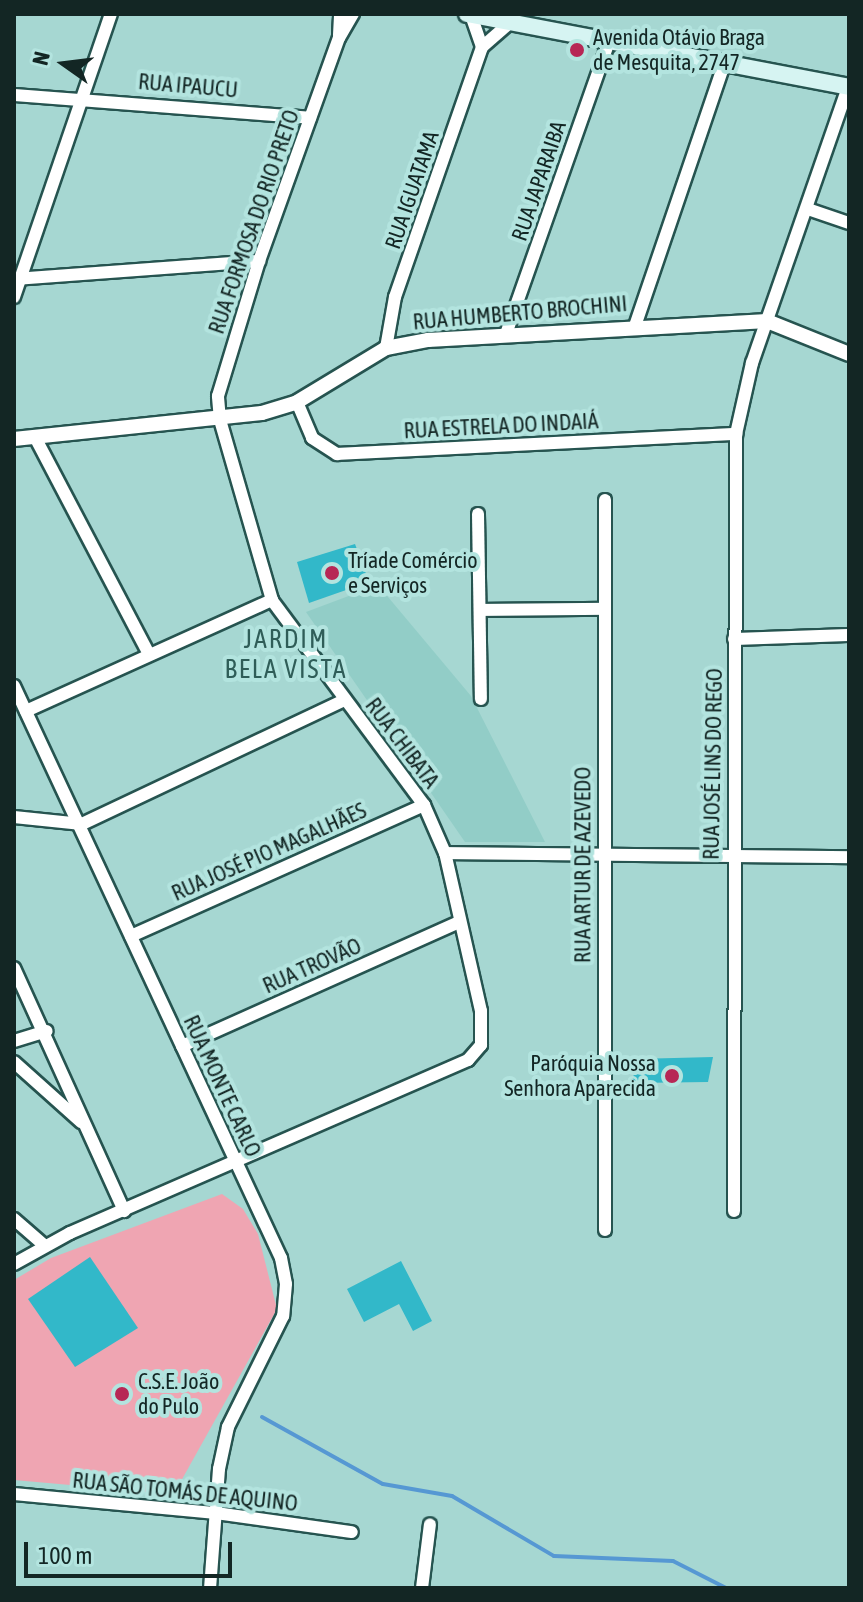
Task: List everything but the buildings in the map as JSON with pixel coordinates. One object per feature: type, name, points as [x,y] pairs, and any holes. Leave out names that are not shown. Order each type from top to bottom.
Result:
[{"type":"main road","points":[[469,14],[848,87]]},
{"type":"street","points":[[14,297],[17,278],[111,14]]},
{"type":"street","name":"RUA FORMOSA DO RIO PRETO","points":[[339,38],[340,14]]},
{"type":"street","name":"RUA FORMOSA DO RIO PRETO","points":[[220,420],[220,387],[259,261],[339,38],[353,14]]},
{"type":"street","points":[[469,14],[482,47],[510,23]]},
{"type":"street","name":"RUA JAPARAIBA","points":[[506,334],[609,42]]},
{"type":"street","name":"RUA IGUATAMA","points":[[386,348],[395,297],[482,47]]},
{"type":"street","points":[[635,326],[725,62]]},
{"type":"street","name":"RUA JOSÉ LINS DO REGO","points":[[734,1211],[732,856],[736,434],[767,321],[848,87]]},
{"type":"street","name":"RUA IPAUCU","points":[[14,95],[81,96],[310,118]]},
{"type":"street","points":[[808,209],[849,223]]},
{"type":"street","points":[[17,278],[259,261]]},
{"type":"street","name":"RUA HUMBERTO BROCHINI","points":[[14,439],[220,420],[297,402],[386,348],[506,334],[767,321],[849,354]]},
{"type":"street","name":"RUA ESTRELA DO INDAIÁ","points":[[297,402],[312,438],[337,454],[736,434]]},
{"type":"street","name":"RUA CHIBATA","points":[[220,420],[272,600],[424,805],[445,853],[481,1011],[481,1045],[468,1060],[236,1164]]},
{"type":"street","points":[[35,437],[149,654]]},
{"type":"street","name":"RUA ARTUR DE AZEVEDO","points":[[605,500],[602,855],[605,1230]]},
{"type":"street","points":[[478,514],[481,699]]},
{"type":"street","points":[[26,711],[272,600]]},
{"type":"street","points":[[480,610],[604,609]]},
{"type":"street","points":[[734,639],[849,635]]},
{"type":"street","name":"RUA MONTE CARLO","points":[[14,686],[82,824],[281,1258],[286,1301],[228,1427],[210,1588]]},
{"type":"street","points":[[14,817],[82,824],[344,700]]},
{"type":"street","name":"RUA JOSÉ PIO MAGALHÃES","points":[[131,936],[424,805]]},
{"type":"street","points":[[445,853],[849,857]]},
{"type":"street","name":"RUA TROVÃO","points":[[182,1046],[459,922]]},
{"type":"street","points":[[14,968],[46,1031],[124,1211]]},
{"type":"street","points":[[14,1041],[46,1031]]},
{"type":"street","points":[[14,1062],[84,1124]]},
{"type":"street","points":[[14,1264],[44,1245],[236,1164]]},
{"type":"street","points":[[14,1219],[44,1245]]},
{"type":"street","name":"RUA SÃO TOMÁS DE AQUINO","points":[[14,1494],[216,1513],[352,1532]]},
{"type":"street","points":[[422,1588],[430,1524]]},
{"type":"shaded area","points":[[378,585],[471,696],[545,842],[465,842],[306,612]]},
{"type":"shaded area","name":"C.S.E. João do Pulo","points":[[222,1194],[243,1209],[258,1234],[277,1309],[176,1490],[160,1493],[14,1480],[14,1280],[51,1258]]},
{"type":"waterway","points":[[262,1417],[383,1484],[452,1496],[554,1556],[673,1561],[726,1588]]},
{"type":"place","name":"Avenida Otávio Braga de Mesquita, 2747","points":[[577,50]]},
{"type":"place","name":"Tríade Comércio e Serviços","points":[[332,573]]},
{"type":"place","name":"Paróquia Nossa Senhora Aparecida","points":[[672,1076]]},
{"type":"place","name":"C.S.E. João do Pulo","points":[[122,1394]]},
{"type":"district","name":"JARDIM BELA VISTA","points":[[286,655]]}]
